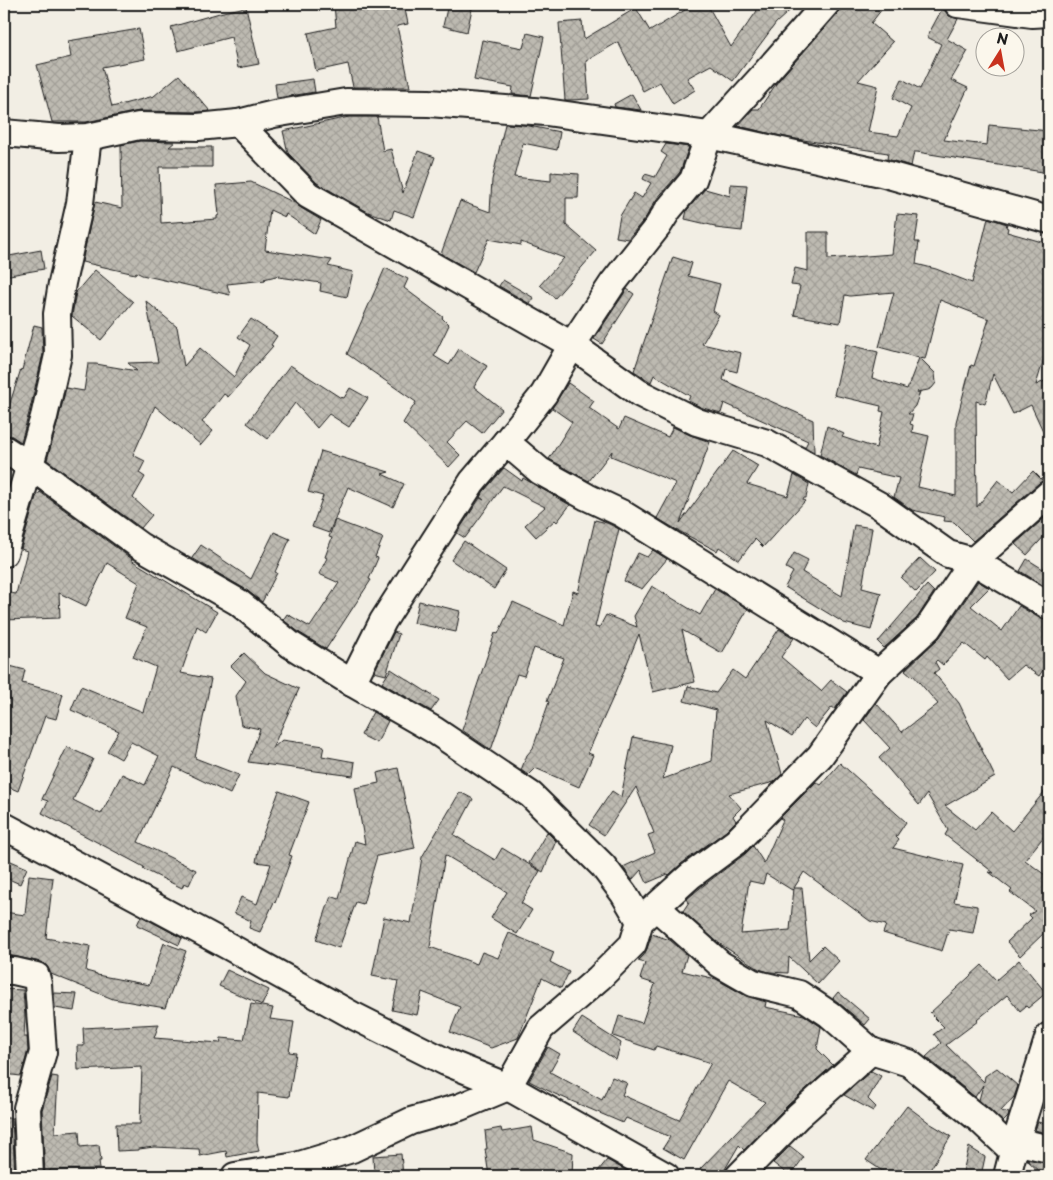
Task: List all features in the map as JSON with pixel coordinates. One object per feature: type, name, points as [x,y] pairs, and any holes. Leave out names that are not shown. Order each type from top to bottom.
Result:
[{"type":"street","points":[[352,683],[383,621],[472,482],[544,394],[572,346],[613,283],[693,180],[709,135],[826,4]]},
{"type":"street","points":[[958,4],[1032,14],[1049,13]]},
{"type":"street","points":[[4,133],[59,138],[88,137],[139,126],[198,127],[238,123],[274,114],[346,102],[429,103],[546,112],[709,135],[881,173],[1049,220]]},
{"type":"street","points":[[238,123],[308,195],[572,346],[639,393],[697,422],[767,442],[879,505],[948,554],[973,561],[1049,606]]},
{"type":"street","points":[[4,553],[44,417],[58,354],[57,314],[80,203],[88,137]]},
{"type":"street","points":[[506,442],[540,471],[620,513],[879,673]]},
{"type":"street","points":[[4,449],[140,546],[238,602],[291,645],[434,730],[531,795],[603,866],[624,894],[648,914],[720,964],[753,983],[799,994],[830,1014],[871,1051],[909,1064],[981,1121],[1012,1156]]},
{"type":"street","points":[[235,1176],[296,1166],[352,1149],[411,1121],[460,1107],[508,1087],[542,1028],[599,978],[633,944],[648,914],[690,876],[736,842],[820,756],[879,673],[928,628],[973,561],[1049,494]]},
{"type":"street","points":[[4,826],[221,942],[354,1016],[446,1062],[508,1087],[666,1176]]},
{"type":"street","points":[[4,971],[14,971],[36,976],[38,984],[43,1052],[27,1108],[30,1176]]},
{"type":"street","points":[[1012,1156],[1049,1036]]},
{"type":"street","points":[[739,1176],[798,1116],[871,1051]]},
{"type":"street","points":[[1012,1156],[1049,1149]]},
{"type":"building","points":[[334,4],[404,4],[408,24],[397,26],[410,87],[353,87],[348,64],[316,71],[308,33],[336,27]]},
{"type":"building","points":[[448,4],[473,4],[467,32],[443,26]]},
{"type":"building","points":[[682,4],[707,4],[731,47],[757,11],[752,4],[797,4],[776,23],[733,81],[711,65],[687,78],[695,90],[673,104],[660,82],[643,91],[618,42],[586,61],[589,99],[565,100],[559,23],[582,21],[584,39],[636,8],[650,31],[685,10]]},
{"type":"building","points":[[841,4],[886,4],[871,23],[893,42],[858,81],[878,86],[868,132],[898,136],[911,108],[893,98],[902,79],[920,89],[941,44],[927,37],[942,9],[949,16],[958,19],[947,39],[968,51],[951,80],[968,88],[944,140],[987,145],[989,125],[1049,131],[1049,173],[917,152],[914,152],[911,166],[887,159],[888,153],[790,138],[738,126],[753,109],[759,109],[778,81],[837,14]]},
{"type":"building","points":[[246,7],[259,64],[238,68],[231,37],[178,51],[171,27]]},
{"type":"building","points":[[139,29],[145,59],[102,67],[112,107],[154,96],[179,75],[210,111],[139,111],[86,122],[52,122],[37,65],[71,57],[68,41]]},
{"type":"building","points":[[527,33],[544,37],[531,96],[512,94],[513,87],[474,80],[482,40],[523,48]]},
{"type":"building","points":[[313,79],[315,92],[277,98],[275,84]]},
{"type":"building","points":[[632,94],[641,110],[615,107],[614,104]]},
{"type":"building","points":[[349,117],[377,117],[383,151],[391,149],[403,193],[418,151],[435,157],[414,217],[394,210],[391,220],[368,212],[317,183],[288,153],[283,131]]},
{"type":"building","points":[[505,124],[524,125],[560,132],[557,150],[523,143],[514,177],[551,181],[551,172],[579,174],[578,198],[566,198],[566,225],[596,251],[555,298],[540,285],[564,258],[521,242],[521,245],[489,239],[474,272],[441,254],[460,201],[490,212],[492,180]]},
{"type":"building","points":[[140,141],[175,142],[169,147],[212,147],[212,167],[159,167],[161,223],[217,219],[219,215],[216,185],[251,182],[295,203],[321,220],[315,234],[286,214],[285,217],[270,210],[265,250],[332,260],[328,266],[353,272],[347,297],[320,291],[321,283],[279,277],[280,275],[264,279],[266,280],[227,284],[230,295],[136,272],[135,274],[82,262],[95,202],[122,208],[121,145]]},
{"type":"building","points":[[666,144],[689,147],[680,172],[656,200],[646,217],[628,239],[616,237],[620,216],[634,193],[642,198],[651,183],[643,179],[645,174],[655,177],[667,156],[661,152]]},
{"type":"building","points":[[731,184],[747,185],[742,231],[715,228],[715,226],[685,219],[687,210],[705,189],[730,196]]},
{"type":"building","points":[[897,214],[919,216],[915,242],[919,242],[916,264],[936,269],[972,283],[988,218],[1007,224],[1007,232],[1049,244],[1049,342],[1036,385],[1049,379],[1049,444],[1031,405],[1013,414],[993,374],[985,404],[976,401],[977,507],[998,480],[1013,492],[1033,471],[1043,481],[973,541],[954,522],[944,521],[945,517],[912,510],[894,497],[899,478],[858,469],[856,475],[820,455],[827,426],[844,434],[842,437],[876,448],[884,412],[880,411],[881,406],[834,395],[846,344],[878,352],[872,378],[907,389],[919,358],[879,347],[894,292],[845,295],[840,323],[794,315],[800,286],[791,285],[795,268],[808,271],[808,232],[828,232],[828,259],[892,254]],"holes":[[[940,300],[989,319],[974,366],[971,365],[956,422],[956,496],[918,487],[929,436],[912,432],[913,425],[910,424],[913,414],[908,414],[915,406],[920,392],[917,392],[928,390],[936,383],[935,373],[920,358],[925,359]]]},
{"type":"building","points":[[41,250],[44,269],[4,276],[4,257]]},
{"type":"building","points":[[673,257],[692,263],[688,276],[720,284],[713,311],[719,315],[702,344],[741,353],[737,372],[726,369],[723,380],[813,420],[814,452],[805,447],[808,441],[724,403],[721,413],[703,408],[688,401],[690,396],[654,375],[651,382],[634,371]]},
{"type":"building","points":[[385,268],[408,279],[404,288],[443,317],[449,325],[434,356],[449,365],[459,349],[487,366],[474,387],[502,409],[482,433],[467,421],[447,442],[460,455],[449,467],[403,423],[416,402],[347,354]]},
{"type":"building","points":[[95,270],[133,302],[101,340],[72,316],[76,292]]},
{"type":"building","points":[[503,280],[534,298],[530,304],[499,286]]},
{"type":"building","points":[[627,289],[634,294],[602,344],[594,339]]},
{"type":"building","points":[[146,301],[177,327],[184,366],[200,348],[234,377],[250,345],[238,337],[251,319],[277,336],[271,345],[273,346],[228,397],[224,394],[202,422],[213,431],[201,445],[155,406],[133,455],[145,461],[139,473],[145,477],[133,498],[152,515],[141,528],[47,460],[66,388],[84,391],[88,364],[137,371],[128,363],[158,362]]},
{"type":"building","points":[[34,325],[42,327],[43,354],[21,442],[12,436],[4,434],[10,412],[7,412],[22,370]]},
{"type":"building","points":[[290,365],[341,398],[344,398],[350,388],[368,398],[349,427],[329,414],[317,428],[295,403],[268,439],[247,423]]},
{"type":"building","points":[[568,383],[594,401],[589,408],[619,429],[624,418],[668,437],[673,427],[710,442],[680,523],[733,451],[758,466],[747,484],[788,496],[794,475],[809,484],[806,498],[803,500],[805,501],[763,547],[755,539],[739,560],[719,547],[717,551],[657,518],[676,483],[611,456],[612,451],[589,481],[549,459],[572,422],[552,408]]},
{"type":"building","points":[[321,451],[389,472],[382,474],[404,484],[393,507],[348,487],[329,533],[312,527],[323,496],[308,492]]},
{"type":"building","points":[[504,468],[522,481],[523,478],[570,505],[557,522],[555,520],[536,537],[525,525],[545,507],[503,486],[465,538],[457,533],[480,498],[484,500],[480,497],[484,491]]},
{"type":"building","points":[[40,492],[131,560],[217,612],[206,632],[197,626],[181,673],[211,679],[195,758],[239,775],[230,794],[174,767],[138,842],[196,870],[189,885],[184,883],[182,888],[143,869],[144,867],[42,813],[48,801],[42,799],[67,747],[93,759],[73,800],[101,814],[122,774],[145,785],[159,756],[131,742],[121,759],[107,751],[119,731],[71,710],[81,686],[143,712],[156,667],[133,657],[147,627],[125,618],[139,583],[107,563],[86,606],[59,593],[60,618],[4,620],[4,592],[16,594],[27,551],[21,549],[36,497]]},
{"type":"building","points":[[1049,514],[1049,531],[1027,555],[1015,544]]},
{"type":"building","points":[[335,520],[383,538],[375,557],[378,558],[369,579],[371,580],[326,649],[283,620],[287,614],[310,627],[339,583],[319,574],[327,558],[325,557],[332,538],[329,537]]},
{"type":"building","points":[[595,520],[619,529],[595,627],[599,628],[606,615],[637,627],[634,616],[652,586],[700,615],[715,589],[748,609],[722,653],[682,630],[695,682],[653,692],[639,634],[588,753],[593,755],[579,787],[535,768],[528,775],[521,770],[527,755],[533,748],[549,702],[547,701],[564,658],[534,648],[524,676],[517,674],[491,750],[462,730],[495,633],[498,634],[513,602],[564,625],[573,591],[578,593]]},
{"type":"building","points":[[854,525],[872,528],[862,588],[881,593],[871,630],[844,623],[785,587],[793,572],[786,568],[794,553],[808,560],[802,572],[842,596]]},
{"type":"building","points":[[274,532],[290,539],[275,572],[277,573],[262,602],[245,589],[192,558],[201,545],[251,579]]},
{"type":"building","points":[[464,541],[506,570],[494,589],[451,560]]},
{"type":"building","points":[[653,550],[667,559],[642,589],[624,581],[638,553],[647,557]]},
{"type":"building","points":[[920,558],[935,572],[916,592],[901,578]]},
{"type":"building","points":[[1027,559],[1043,569],[1049,559],[1049,589],[1020,571]]},
{"type":"building","points":[[978,581],[989,588],[971,606],[1002,631],[1019,606],[1041,619],[1049,621],[1049,661],[1039,676],[1023,665],[1007,679],[987,657],[985,660],[964,643],[943,665],[937,660],[935,662],[939,669],[934,673],[959,703],[995,777],[945,806],[975,830],[991,812],[1012,831],[1049,786],[1049,830],[1025,860],[1049,878],[1049,937],[1045,932],[1020,956],[1007,942],[1032,918],[1029,915],[1035,911],[1010,892],[1012,890],[989,872],[994,873],[945,835],[948,830],[927,794],[919,805],[879,758],[890,748],[864,720],[876,703],[902,732],[938,704],[913,675],[905,670],[940,637]]},
{"type":"building","points":[[927,585],[934,592],[917,618],[884,648],[878,642]]},
{"type":"building","points":[[419,601],[460,611],[456,632],[414,623]]},
{"type":"building","points":[[779,629],[794,638],[781,657],[821,691],[831,680],[847,692],[835,709],[832,707],[815,728],[804,719],[792,736],[767,720],[782,774],[774,782],[729,794],[741,808],[733,816],[736,821],[726,831],[669,875],[647,883],[641,870],[632,880],[623,867],[655,852],[648,835],[654,833],[636,787],[604,835],[589,825],[612,791],[621,797],[633,737],[671,745],[663,779],[712,761],[716,710],[684,701],[688,686],[716,693],[733,670],[745,679]]},
{"type":"building","points":[[394,632],[399,634],[386,675],[374,672]]},
{"type":"building","points":[[244,653],[265,673],[299,689],[272,749],[282,740],[324,746],[322,756],[355,762],[353,776],[248,762],[260,729],[241,725],[236,696],[246,681],[231,666]]},
{"type":"building","points":[[6,665],[25,670],[22,683],[63,694],[56,719],[45,716],[18,791],[4,785],[4,675]]},
{"type":"building","points":[[391,669],[439,700],[431,711],[382,683]]},
{"type":"building","points":[[373,712],[388,721],[377,743],[361,735]]},
{"type":"building","points":[[840,763],[906,822],[896,837],[899,840],[893,848],[963,865],[954,902],[977,906],[973,933],[949,929],[942,951],[883,933],[886,925],[870,921],[804,872],[794,888],[802,888],[809,960],[823,946],[839,961],[818,984],[789,957],[788,973],[769,972],[759,969],[717,942],[683,911],[689,902],[687,899],[753,846],[764,863],[783,820],[780,818],[816,782],[821,785]],"holes":[[[766,874],[792,890],[794,888],[790,930],[741,934],[749,881],[763,884]]]},
{"type":"building","points":[[398,768],[415,848],[377,856],[363,904],[356,902],[339,948],[316,940],[331,896],[339,899],[355,841],[365,844],[355,788],[379,783],[377,773]]},
{"type":"building","points":[[279,791],[309,802],[289,855],[292,856],[275,903],[260,932],[249,928],[251,921],[234,913],[241,897],[257,904],[271,864],[256,862],[259,845]]},
{"type":"building","points":[[460,792],[473,799],[454,835],[495,860],[502,848],[540,871],[521,903],[532,910],[517,934],[491,918],[507,892],[445,855],[430,947],[477,964],[482,952],[498,958],[509,933],[554,952],[550,962],[569,972],[561,988],[542,978],[518,1038],[491,1048],[450,1032],[460,1007],[422,992],[417,1015],[392,1010],[398,981],[372,976],[384,917],[411,923],[422,857]]},
{"type":"building","points":[[547,832],[556,841],[543,872],[529,863]]},
{"type":"building","points":[[4,858],[27,868],[20,884],[4,877]]},
{"type":"building","points":[[29,875],[53,878],[46,938],[90,946],[86,971],[97,975],[149,985],[164,943],[186,951],[165,1008],[113,999],[51,974],[47,966],[40,962],[4,954],[4,912],[25,915]]},
{"type":"building","points":[[141,916],[182,938],[179,945],[137,925]]},
{"type":"building","points":[[652,934],[670,940],[687,955],[682,971],[716,979],[746,996],[766,1002],[765,1007],[804,1015],[820,1026],[817,1049],[833,1065],[788,1105],[744,1150],[739,1145],[721,1176],[713,1176],[700,1169],[765,1102],[728,1081],[684,1160],[663,1148],[670,1137],[626,1118],[623,1123],[529,1081],[548,1047],[560,1054],[550,1072],[602,1100],[612,1077],[627,1083],[622,1095],[679,1120],[711,1063],[656,1046],[654,1050],[613,1036],[619,1016],[642,1023],[655,984],[640,979],[645,963],[638,961],[644,955]]},
{"type":"building","points":[[1019,960],[1046,993],[1028,1008],[1026,1006],[1020,1011],[1007,995],[978,1021],[946,1045],[984,1082],[985,1076],[997,1068],[1018,1086],[1014,1097],[1001,1111],[1009,1113],[1003,1122],[979,1100],[983,1085],[975,1097],[926,1057],[941,1043],[934,1034],[944,1027],[930,1013],[982,965],[996,980]]},
{"type":"building","points":[[227,970],[269,990],[262,1005],[219,986]]},
{"type":"building","points":[[4,989],[23,990],[24,1037],[27,1037],[28,1050],[21,1076],[4,1074],[8,1032],[4,1032]]},
{"type":"building","points":[[838,992],[870,1019],[865,1025],[833,998]]},
{"type":"building","points":[[54,993],[77,994],[74,1011],[55,1008]]},
{"type":"building","points":[[251,1004],[273,1008],[270,1019],[294,1022],[289,1052],[296,1053],[289,1097],[258,1093],[257,1142],[259,1151],[227,1157],[226,1151],[200,1156],[199,1149],[154,1147],[117,1151],[116,1124],[140,1124],[142,1067],[78,1070],[77,1046],[84,1046],[83,1028],[159,1024],[154,1038],[220,1043],[221,1038],[244,1040]]},
{"type":"building","points":[[582,1018],[621,1043],[616,1060],[573,1032]]},
{"type":"building","points":[[871,1071],[881,1076],[868,1099],[876,1107],[873,1111],[844,1095]]},
{"type":"building","points":[[52,1076],[58,1077],[55,1133],[79,1131],[80,1147],[99,1145],[100,1169],[50,1170],[50,1176],[45,1176],[42,1110]]},
{"type":"building","points":[[907,1106],[951,1136],[926,1176],[890,1176],[866,1160]]},
{"type":"building","points":[[4,1118],[12,1118],[15,1176],[4,1176]]},
{"type":"building","points":[[1038,1122],[1049,1125],[1049,1134],[1035,1130]]},
{"type":"building","points":[[532,1127],[534,1140],[573,1153],[572,1176],[489,1176],[485,1149],[487,1149],[485,1131],[501,1128],[502,1132]]},
{"type":"building","points":[[790,1146],[804,1157],[790,1176],[773,1163]]},
{"type":"building","points":[[969,1147],[985,1157],[981,1176],[962,1176]]},
{"type":"building","points":[[401,1154],[403,1176],[374,1176],[373,1156]]},
{"type":"building","points":[[1027,1159],[1049,1164],[1049,1176],[1044,1176]]},
{"type":"building","points":[[607,1160],[636,1176],[594,1176]]}]
